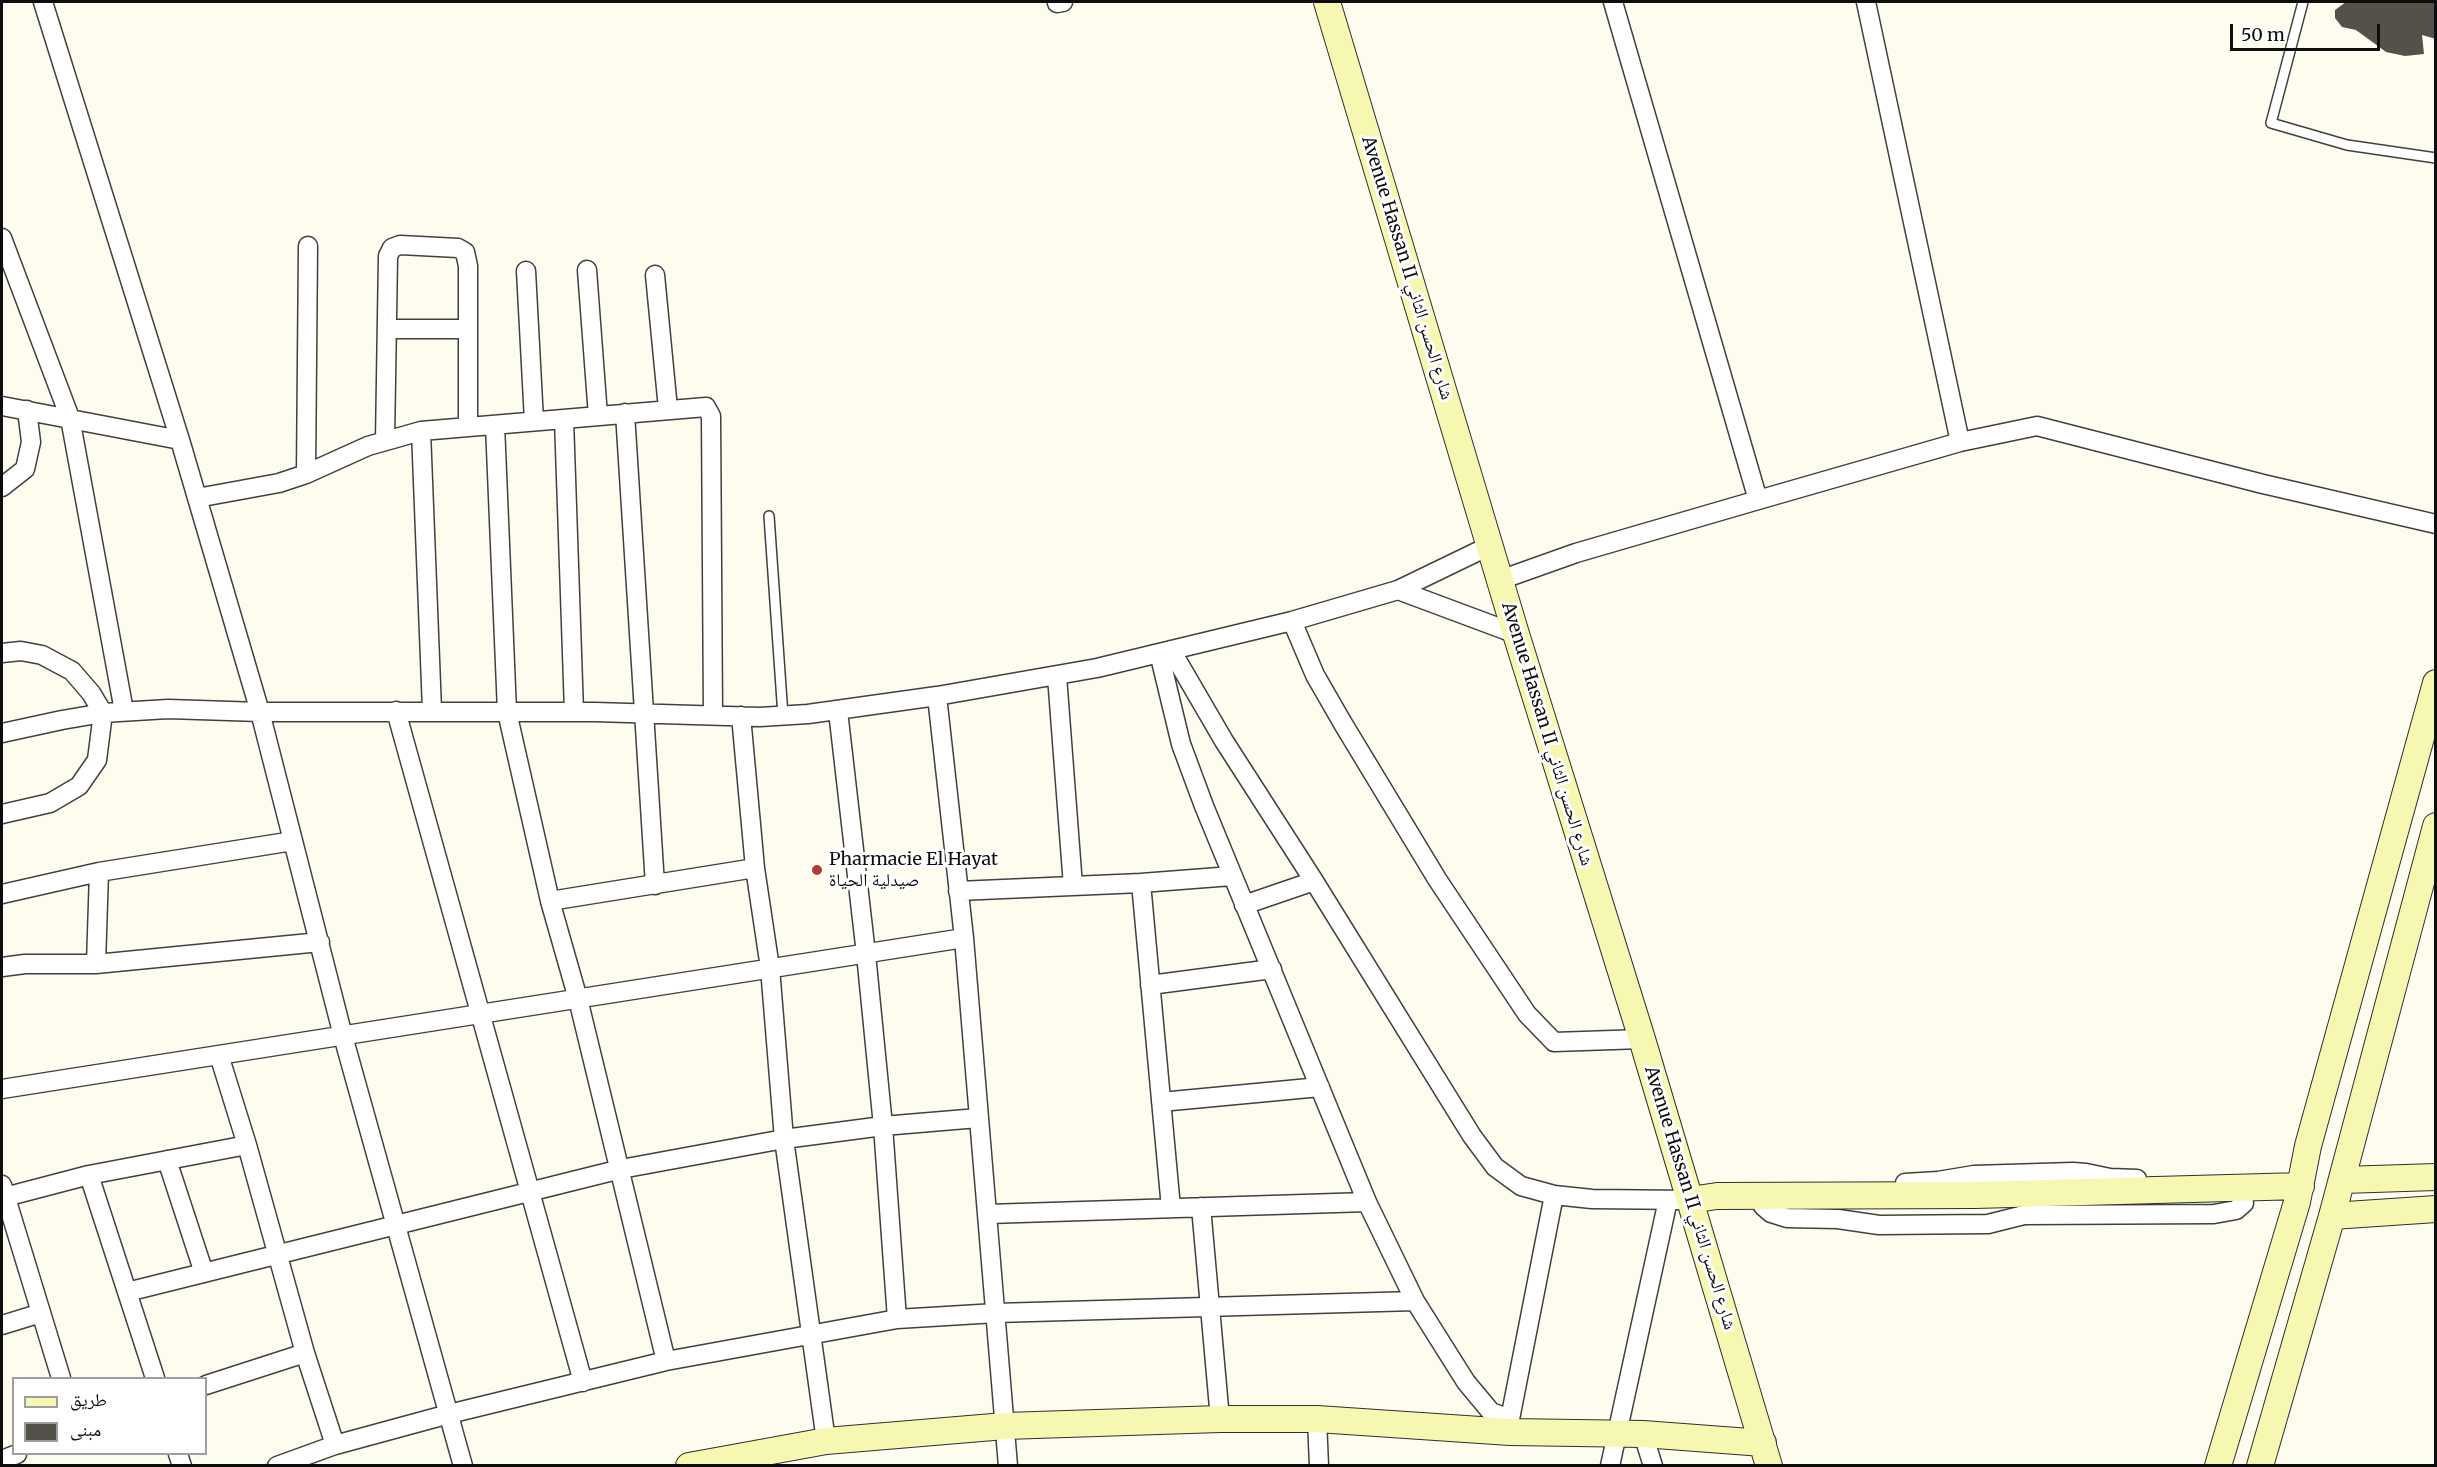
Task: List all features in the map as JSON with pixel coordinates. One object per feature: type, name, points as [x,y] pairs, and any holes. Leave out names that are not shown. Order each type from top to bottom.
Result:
[{"type":"street","points":[[43,2],[180,440],[260,711],[343,1036],[463,1466]]},
{"type":"street","name":"Avenue Hassan II شارع الحسن الثاني","points":[[1327,2],[1516,634],[1642,1039],[1679,1200],[1766,1454]]},
{"type":"street","points":[[1613,2],[1758,500]]},
{"type":"street","points":[[1866,2],[1960,442]]},
{"type":"street","points":[[385,441],[388,256],[392,248],[400,245],[458,248],[465,252],[468,266],[468,427]]},
{"type":"street","points":[[306,474],[308,246]]},
{"type":"street","points":[[4,250],[69,418],[124,711]]},
{"type":"street","points":[[587,270],[598,416]]},
{"type":"street","points":[[526,271],[534,421]]},
{"type":"street","points":[[655,275],[668,409]]},
{"type":"street","points":[[387,329],[468,329]]},
{"type":"street","points":[[2,406],[180,440]]},
{"type":"street","points":[[197,498],[279,483],[306,474],[368,446],[421,431],[706,407],[711,416],[713,714]]},
{"type":"street","points":[[2,487],[25,469],[31,442],[27,410]]},
{"type":"street","points":[[625,413],[654,885]]},
{"type":"street","points":[[564,419],[574,712]]},
{"type":"street","points":[[495,425],[507,712],[550,902],[578,999],[621,1169],[666,1361]]},
{"type":"street","points":[[1500,580],[1576,553],[1960,442],[2037,426],[2263,484],[2436,524]]},
{"type":"street","points":[[421,431],[432,710]]},
{"type":"street","points":[[2,733],[103,713],[168,709],[432,710],[741,716],[783,716],[838,711],[1057,676],[1292,621],[1398,590],[1490,546]]},
{"type":"street","points":[[1398,590],[1516,634]]},
{"type":"street","points":[[1292,621],[1315,675],[1342,722],[1437,879],[1527,1014],[1554,1042],[1642,1039]]},
{"type":"street","points":[[2,653],[21,651],[42,655],[72,671],[91,693],[103,713],[97,760],[79,786],[51,803],[2,814]]},
{"type":"street","points":[[1165,652],[1170,705],[1181,744],[1232,876],[1367,1202],[1415,1301],[1479,1400],[1491,1412],[1510,1425]]},
{"type":"street","points":[[1165,652],[1314,880],[1472,1136],[1495,1167],[1521,1186],[1554,1195],[1592,1199],[1679,1200],[1722,1196],[2241,1195]]},
{"type":"street","points":[[1057,676],[1073,886]]},
{"type":"street","points":[[2218,1466],[2299,1194],[2308,1146],[2436,683]]},
{"type":"street","points":[[937,696],[964,939],[1008,1466]]},
{"type":"street","points":[[396,711],[582,1382]]},
{"type":"street","points":[[838,711],[883,1125],[897,1319]]},
{"type":"street","points":[[741,716],[755,868],[770,968],[784,1139],[826,1441]]},
{"type":"street","points":[[2259,1466],[2342,1180],[2436,826]]},
{"type":"street","points":[[2,894],[99,872],[293,840]]},
{"type":"street","points":[[550,902],[755,868]]},
{"type":"street","points":[[96,964],[99,872]]},
{"type":"street","points":[[958,891],[1141,883],[1232,876]]},
{"type":"street","points":[[1244,905],[1314,880]]},
{"type":"street","points":[[1141,883],[1171,1208]]},
{"type":"street","points":[[2,1089],[964,939]]},
{"type":"street","points":[[2,967],[25,964],[96,964],[320,942]]},
{"type":"street","points":[[1150,985],[1272,969]]},
{"type":"street","points":[[219,1055],[279,1255],[305,1353],[335,1445]]},
{"type":"street","points":[[1161,1102],[1320,1087]]},
{"type":"street","points":[[127,1292],[396,1227],[621,1169],[784,1139],[883,1125],[978,1118]]},
{"type":"street","points":[[61,1377],[41,1313],[7,1221],[3,1191],[247,1145]]},
{"type":"street","points":[[167,1160],[204,1273]]},
{"type":"street","points":[[89,1175],[155,1377]]},
{"type":"street","points":[[2342,1180],[2436,1178]]},
{"type":"street","points":[[1679,1200],[1719,1207],[2299,1194]]},
{"type":"street","points":[[1510,1425],[1554,1195]]},
{"type":"street","points":[[1610,1466],[1616,1434],[1679,1200]]},
{"type":"street","points":[[988,1214],[1367,1202]]},
{"type":"street","points":[[1201,1207],[1220,1419]]},
{"type":"street","points":[[2332,1216],[2436,1209]]},
{"type":"street","points":[[277,1466],[335,1445],[449,1414],[666,1361],[897,1319],[996,1313],[1415,1301]]},
{"type":"street","points":[[2,1325],[41,1313]]},
{"type":"street","points":[[207,1385],[305,1353]]},
{"type":"street","points":[[689,1466],[826,1441],[1005,1426],[1220,1419],[1317,1419],[1510,1425],[1616,1434],[1643,1434],[1766,1454]]},
{"type":"street","points":[[1317,1419],[1319,1466]]},
{"type":"street","points":[[1643,1434],[1653,1466]]},
{"type":"lane","points":[[2303,2],[2271,123],[2347,145],[2436,158]]},
{"type":"lane","points":[[769,516],[783,716]]},
{"type":"building","points":[[2346,2],[2436,2],[2436,39],[2422,35],[2424,54],[2405,56],[2386,52],[2356,30],[2342,27],[2335,18],[2335,10]]},
{"type":"place","name":"Pharmacie El Hayat صيدلية الحياة","points":[[817,870]]}]
